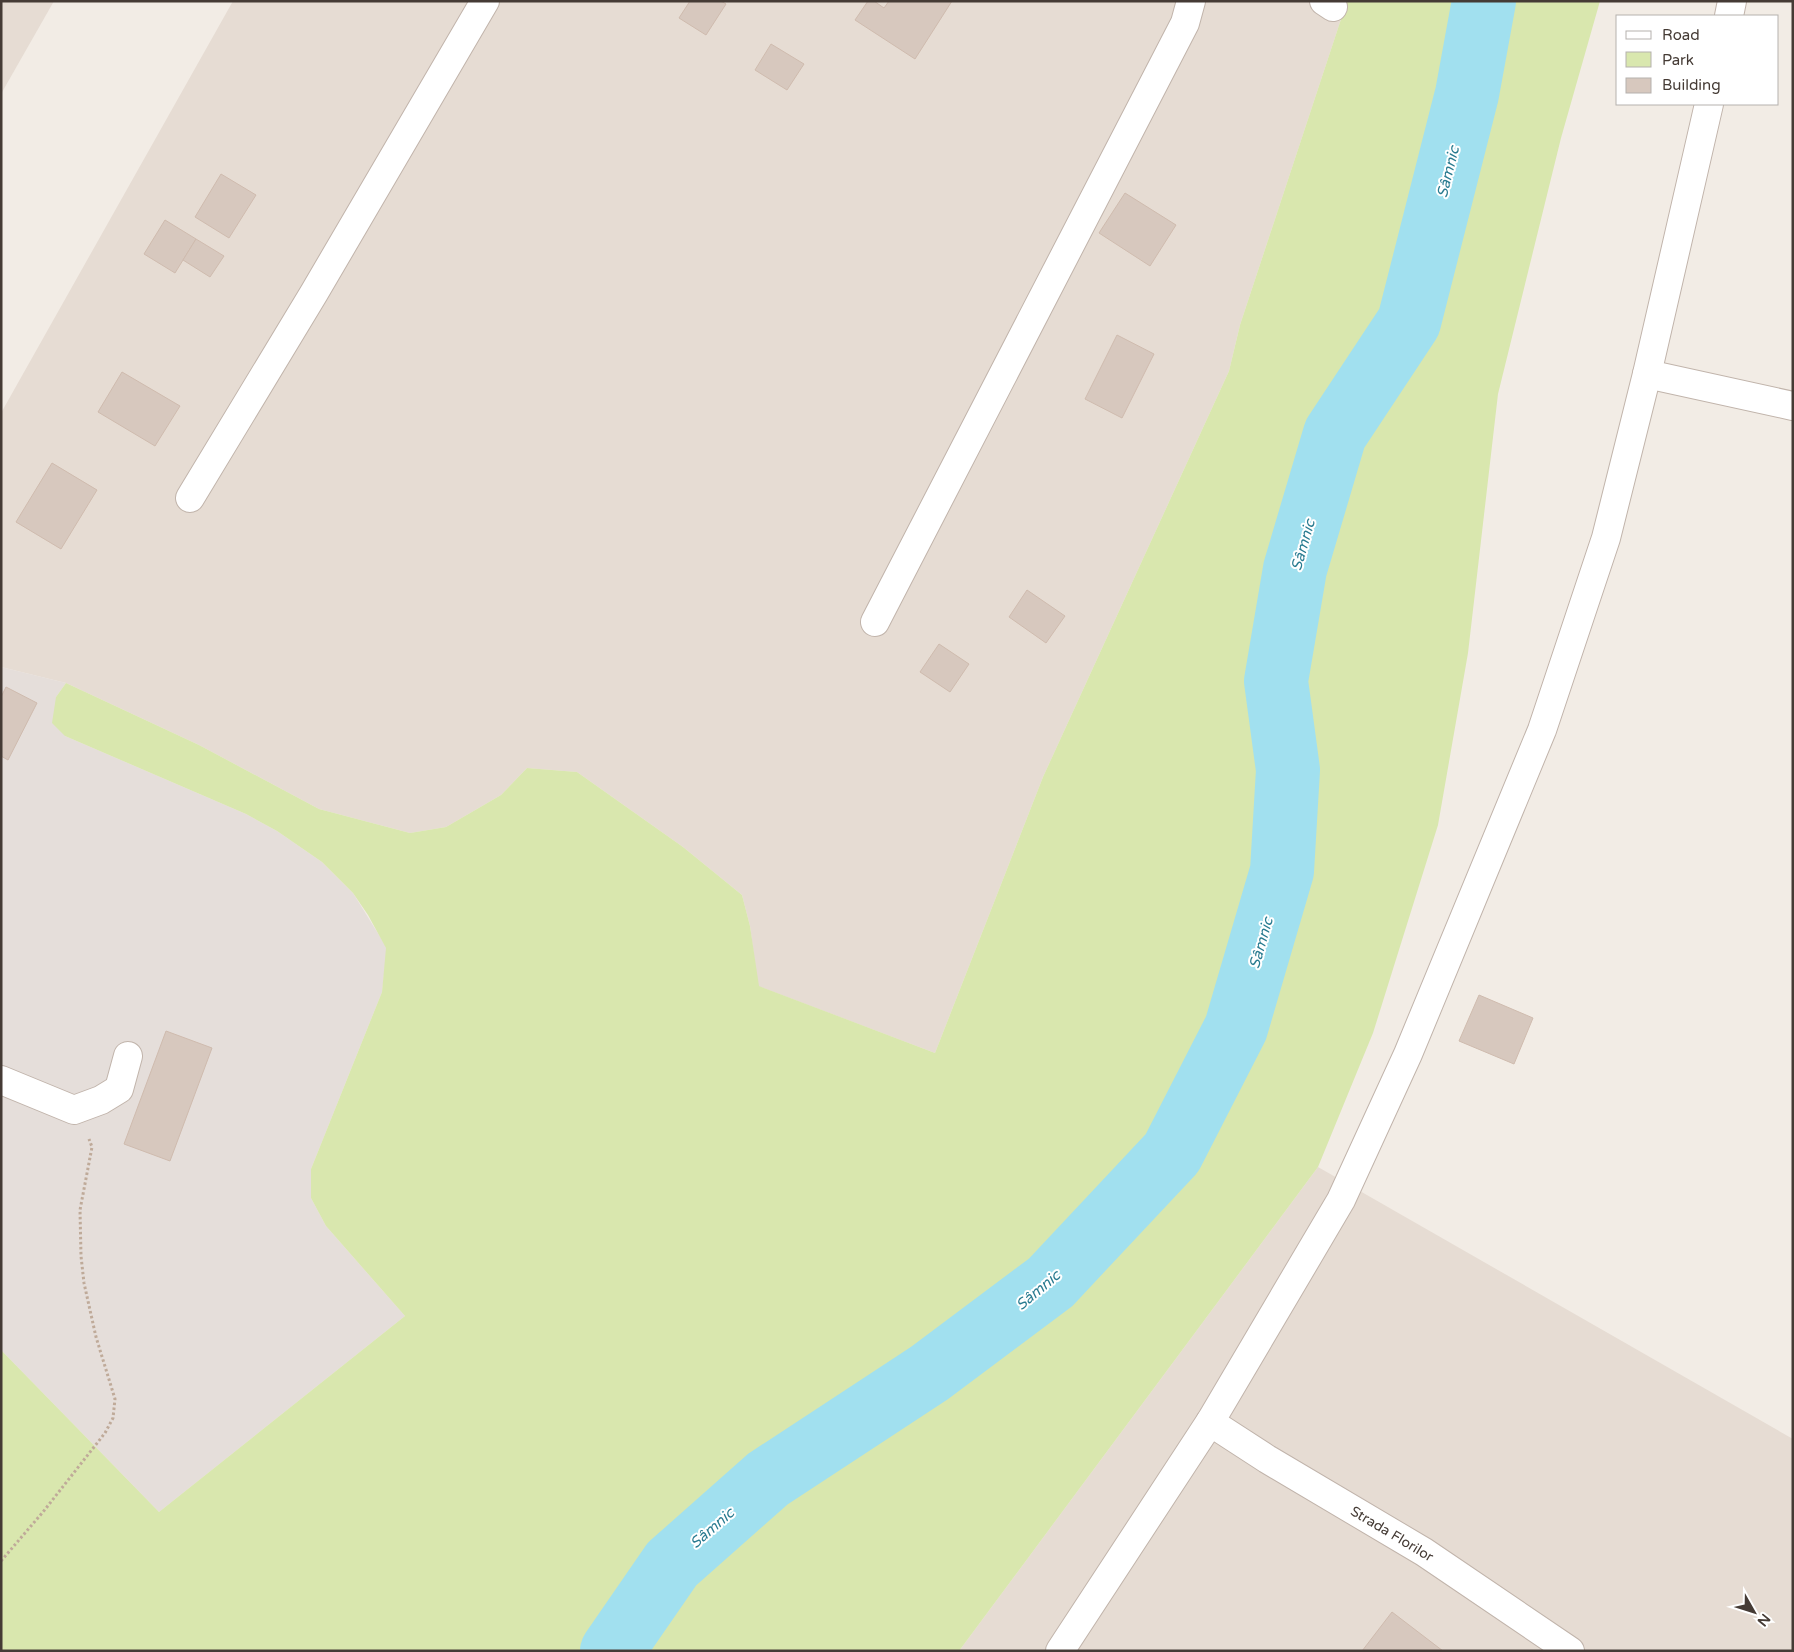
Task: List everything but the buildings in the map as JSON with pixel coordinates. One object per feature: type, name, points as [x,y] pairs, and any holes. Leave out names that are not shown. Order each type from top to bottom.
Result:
[{"type":"street","points":[[190,498],[314,293],[485,1]]},
{"type":"street","points":[[875,622],[1185,23],[1191,1]]},
{"type":"street","points":[[1729,15],[1732,1]]},
{"type":"street","points":[[1060,1651],[1210,1422],[1342,1200],[1408,1054],[1542,730],[1606,538],[1647,374],[1709,105]]},
{"type":"street","points":[[1647,374],[1793,406]]},
{"type":"street","points":[[1,1080],[74,1110],[102,1100],[118,1089],[128,1056]]},
{"type":"street","name":"Strada Florilor","points":[[1210,1422],[1268,1459],[1424,1552],[1570,1651]]},
{"type":"path","points":[[1,1561],[105,1433],[113,1418],[115,1399],[96,1337],[84,1283],[81,1256],[80,1210],[92,1147],[84,1123],[74,1110]]},
{"type":"shaded area","points":[[1,1],[54,1],[1,94]]},
{"type":"shaded area","points":[[233,1],[1347,1],[1240,325],[1229,371],[1043,777],[935,1053],[758,986],[750,926],[742,895],[683,847],[577,772],[527,768],[501,795],[446,827],[410,833],[319,809],[199,745],[66,683],[1,667],[1,413]]},
{"type":"shaded area","points":[[1,667],[66,683],[56,697],[65,736],[246,814],[277,831],[322,862],[353,893],[387,948],[382,992],[311,1169],[311,1198],[326,1226],[405,1316],[159,1512],[1,1350]]},
{"type":"shaded area","points":[[1318,1167],[1793,1439],[1793,1651],[959,1651]]},
{"type":"green space","points":[[1347,1],[1600,1],[1561,138],[1498,394],[1468,653],[1438,825],[1373,1033],[1318,1167],[959,1651],[1,1651],[1,1350],[159,1512],[405,1316],[326,1226],[311,1198],[311,1169],[382,992],[386,948],[368,915],[353,893],[322,862],[277,831],[246,814],[65,736],[52,723],[56,697],[66,683],[199,745],[319,809],[410,833],[446,827],[501,795],[527,768],[577,772],[683,847],[742,895],[750,926],[759,986],[935,1053],[1043,777],[1229,371],[1240,325]]},
{"type":"waterway","name":"Sâmnic","points":[[612,1651],[672,1564],[768,1479],[928,1374],[1051,1282],[1172,1153],[1236,1028],[1282,871],[1288,770],[1276,681],[1295,569],[1335,434],[1409,322],[1467,94],[1484,1]]}]
